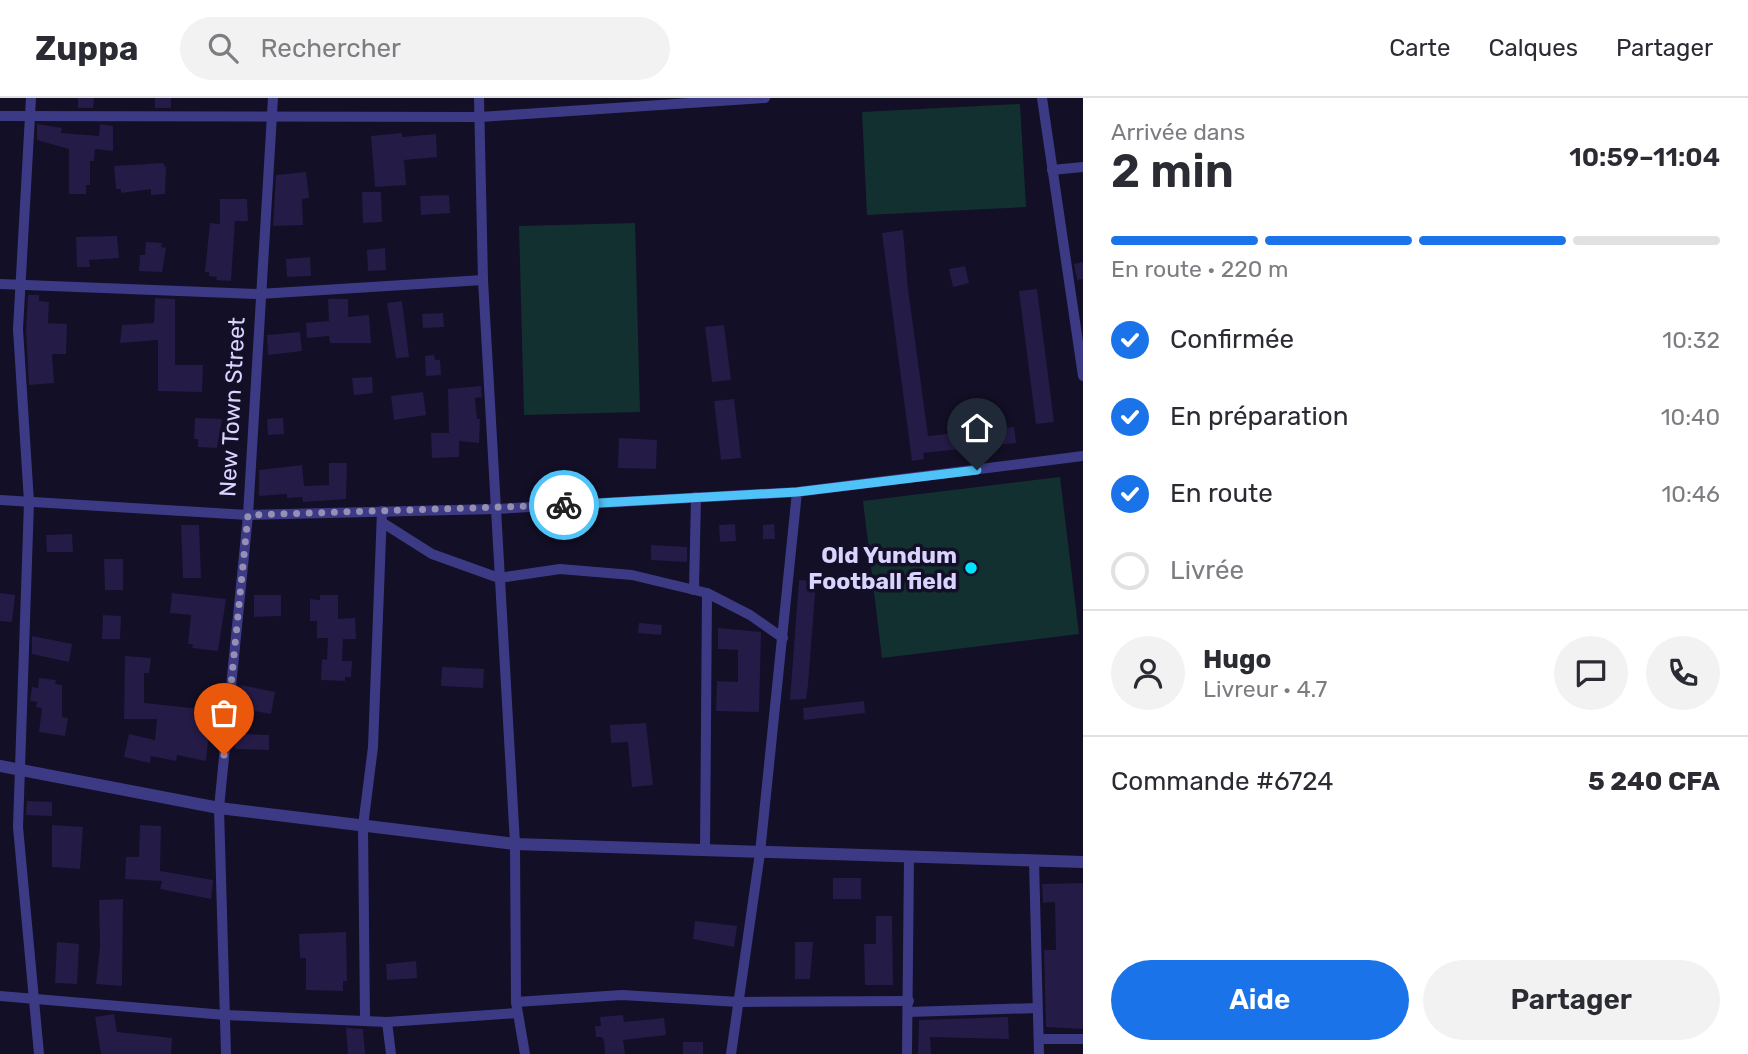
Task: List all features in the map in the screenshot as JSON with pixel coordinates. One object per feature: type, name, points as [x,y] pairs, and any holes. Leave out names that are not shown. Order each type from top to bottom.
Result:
[{"type":"street","points":[[31,98],[19,284],[21,402],[29,502],[18,827],[39,1054]]},
{"type":"street","name":"New Town Street","points":[[226,1054],[219,808],[248,515],[272,98]]},
{"type":"street","points":[[478,98],[483,280],[515,844],[517,1007],[525,1054]]},
{"type":"street","points":[[0,116],[480,117],[765,98]]},
{"type":"street","points":[[1042,98],[1052,170],[1078,307],[1083,376]]},
{"type":"street","points":[[1052,170],[1083,167]]},
{"type":"street","points":[[0,284],[259,294],[483,280]]},
{"type":"street","points":[[0,500],[248,515],[495,509],[797,492],[1083,456]]},
{"type":"street","points":[[731,1054],[760,853],[797,492]]},
{"type":"street","points":[[694,590],[696,498]]},
{"type":"street","points":[[365,1019],[363,825],[373,747],[382,511]]},
{"type":"street","points":[[383,523],[432,554],[499,578],[560,569],[632,575],[707,593],[750,615],[783,638]]},
{"type":"street","points":[[705,851],[707,593]]},
{"type":"street","points":[[0,766],[219,808],[515,844],[1083,862]]},
{"type":"street","points":[[907,1054],[909,858]]},
{"type":"street","points":[[1034,861],[1039,1054]]},
{"type":"street","points":[[0,996],[225,1015],[387,1022],[622,995],[739,1002],[1037,1008]]},
{"type":"street","points":[[387,1022],[391,1054]]},
{"type":"street","points":[[1039,1038],[1083,1039]]},
{"type":"green space","points":[[1020,104],[1026,207],[867,215],[862,112]]},
{"type":"green space","points":[[635,223],[640,412],[524,415],[519,226]]},
{"type":"green space","name":"Old Yundum Football field","points":[[1060,477],[1079,634],[882,658],[863,501]]},
{"type":"building","points":[[78,98],[94,98],[93,108],[78,108]]},
{"type":"building","points":[[155,98],[171,98],[171,108],[155,108]]},
{"type":"building","points":[[37,124],[62,128],[61,133],[99,136],[100,124],[113,126],[113,151],[95,149],[94,161],[90,161],[90,185],[86,185],[86,194],[69,194],[69,149],[37,140]]},
{"type":"building","points":[[402,133],[402,137],[436,134],[437,157],[404,160],[406,185],[375,187],[371,136]]},
{"type":"building","points":[[163,163],[166,168],[165,194],[151,195],[151,189],[121,193],[121,189],[116,189],[114,166]]},
{"type":"building","points":[[306,172],[309,198],[302,199],[303,225],[273,226],[276,175]]},
{"type":"building","points":[[362,192],[381,192],[382,222],[363,223]]},
{"type":"building","points":[[449,195],[450,213],[421,215],[420,196]]},
{"type":"building","points":[[220,199],[247,199],[248,221],[235,221],[231,281],[216,280],[217,277],[209,276],[209,272],[205,272],[210,223],[220,224]]},
{"type":"building","points":[[903,230],[908,289],[928,436],[1014,427],[1016,443],[923,453],[924,459],[912,461],[882,233]]},
{"type":"building","points":[[117,236],[119,258],[89,260],[90,267],[77,267],[76,237]]},
{"type":"building","points":[[146,242],[162,243],[161,247],[166,248],[162,272],[139,271],[140,255],[145,255]]},
{"type":"building","points":[[385,248],[386,270],[368,271],[367,250]]},
{"type":"building","points":[[310,257],[311,276],[287,277],[286,259]]},
{"type":"building","points":[[1083,262],[1083,279],[1077,280],[1074,264]]},
{"type":"building","points":[[965,266],[969,283],[953,287],[949,269]]},
{"type":"building","points":[[1037,289],[1054,422],[1036,424],[1019,291]]},
{"type":"building","points":[[28,295],[39,295],[39,301],[49,302],[48,323],[67,324],[66,354],[52,354],[54,383],[29,385],[26,329]]},
{"type":"building","points":[[155,298],[175,299],[175,365],[203,365],[202,392],[158,391],[158,340],[120,343],[122,325],[154,323]]},
{"type":"building","points":[[328,299],[348,299],[348,317],[369,315],[371,343],[330,343],[329,336],[307,338],[306,323],[329,321]]},
{"type":"building","points":[[402,301],[409,357],[396,358],[387,303]]},
{"type":"building","points":[[443,313],[444,327],[423,328],[422,314]]},
{"type":"building","points":[[724,325],[731,380],[712,382],[705,327]]},
{"type":"building","points":[[300,332],[302,351],[268,355],[267,335]]},
{"type":"building","points":[[434,355],[435,360],[440,360],[441,375],[426,376],[425,356]]},
{"type":"building","points":[[372,377],[373,393],[354,395],[352,378]]},
{"type":"building","points":[[481,386],[482,397],[475,398],[477,419],[480,419],[479,443],[459,441],[459,457],[432,458],[431,433],[449,433],[448,389]]},
{"type":"building","points":[[423,392],[426,415],[394,420],[391,396]]},
{"type":"building","points":[[734,399],[741,458],[721,460],[714,401]]},
{"type":"building","points":[[195,418],[222,419],[217,448],[198,447],[198,439],[194,439]]},
{"type":"building","points":[[283,418],[284,434],[268,435],[267,419]]},
{"type":"building","points":[[619,438],[657,440],[656,469],[618,468]]},
{"type":"building","points":[[329,463],[347,463],[346,499],[303,502],[302,497],[287,498],[287,494],[259,496],[259,470],[302,465],[304,486],[329,485]]},
{"type":"building","points":[[735,524],[736,541],[720,542],[719,525]]},
{"type":"building","points":[[774,524],[775,539],[763,539],[763,525]]},
{"type":"building","points":[[181,525],[199,525],[201,578],[183,578]]},
{"type":"building","points":[[72,534],[73,552],[47,552],[46,535]]},
{"type":"building","points":[[651,545],[687,547],[687,562],[651,560]]},
{"type":"building","points":[[104,559],[123,559],[123,590],[105,590]]},
{"type":"building","points":[[799,580],[816,581],[806,699],[790,700]]},
{"type":"building","points":[[0,593],[15,595],[12,622],[0,621]]},
{"type":"building","points":[[172,593],[226,599],[218,651],[192,648],[193,644],[188,644],[191,615],[170,613]]},
{"type":"building","points":[[254,595],[281,595],[281,616],[254,617]]},
{"type":"building","points":[[320,595],[338,595],[338,619],[355,618],[356,639],[343,639],[342,661],[352,661],[351,677],[345,677],[345,681],[321,680],[322,659],[327,660],[328,638],[317,638],[317,621],[310,621],[310,599],[320,600]]},
{"type":"building","points":[[103,615],[121,616],[120,639],[102,639]]},
{"type":"building","points":[[639,623],[662,625],[661,635],[638,633]]},
{"type":"building","points":[[718,628],[761,632],[759,712],[716,711],[717,681],[738,682],[738,650],[718,649]]},
{"type":"building","points":[[32,636],[72,644],[69,662],[32,654]]},
{"type":"building","points":[[125,656],[151,658],[149,673],[144,673],[144,703],[211,710],[206,761],[177,755],[176,761],[151,756],[150,763],[124,757],[129,734],[155,740],[157,719],[124,719]]},
{"type":"building","points":[[442,667],[484,669],[483,688],[441,686]]},
{"type":"building","points":[[39,678],[56,680],[55,684],[62,685],[62,717],[68,718],[65,736],[39,732],[42,708],[36,707],[37,702],[30,701],[32,687],[38,688]]},
{"type":"building","points":[[241,685],[275,692],[271,714],[237,708]]},
{"type":"building","points":[[864,701],[865,713],[804,720],[803,708]]},
{"type":"building","points":[[646,723],[653,785],[632,787],[628,742],[611,743],[610,725]]},
{"type":"building","points":[[236,734],[269,735],[269,750],[235,749]]},
{"type":"building","points":[[27,801],[52,802],[52,816],[26,815]]},
{"type":"building","points":[[52,825],[83,827],[80,869],[52,867]]},
{"type":"building","points":[[140,825],[161,826],[160,871],[213,880],[211,899],[160,889],[162,881],[125,879],[126,857],[139,857]]},
{"type":"building","points":[[833,878],[861,878],[861,899],[833,899]]},
{"type":"building","points":[[1083,883],[1083,1029],[1046,1027],[1044,950],[1056,950],[1055,902],[1043,903],[1042,884]]},
{"type":"building","points":[[123,899],[122,986],[96,984],[100,946],[99,900]]},
{"type":"building","points":[[876,916],[892,916],[893,985],[865,985],[864,944],[876,944]]},
{"type":"building","points":[[695,921],[737,926],[734,947],[693,939]]},
{"type":"building","points":[[346,932],[347,981],[343,981],[343,991],[306,990],[306,958],[300,958],[299,934]]},
{"type":"building","points":[[57,942],[79,944],[77,984],[55,983]]},
{"type":"building","points":[[795,942],[813,942],[810,979],[795,979]]},
{"type":"building","points":[[416,961],[417,978],[387,980],[386,964]]},
{"type":"building","points":[[114,1014],[117,1032],[172,1038],[171,1054],[101,1054],[95,1017]]},
{"type":"building","points":[[623,1015],[624,1022],[664,1018],[666,1035],[623,1040],[625,1054],[605,1054],[604,1041],[602,1037],[596,1037],[595,1026],[601,1026],[600,1017]]},
{"type":"building","points":[[1008,1017],[1009,1039],[930,1037],[931,1054],[918,1054],[919,1020]]},
{"type":"building","points":[[346,1028],[363,1029],[365,1054],[348,1054]]},
{"type":"building","points":[[683,1042],[703,1042],[703,1054],[683,1054]]},
{"type":"way so far","points":[[224,755],[248,515],[564,505]]},
{"type":"place","name":"Old Yundum Football field","points":[[971,568]]},
{"type":"route","points":[[564,505],[797,492],[977,470]]}]
